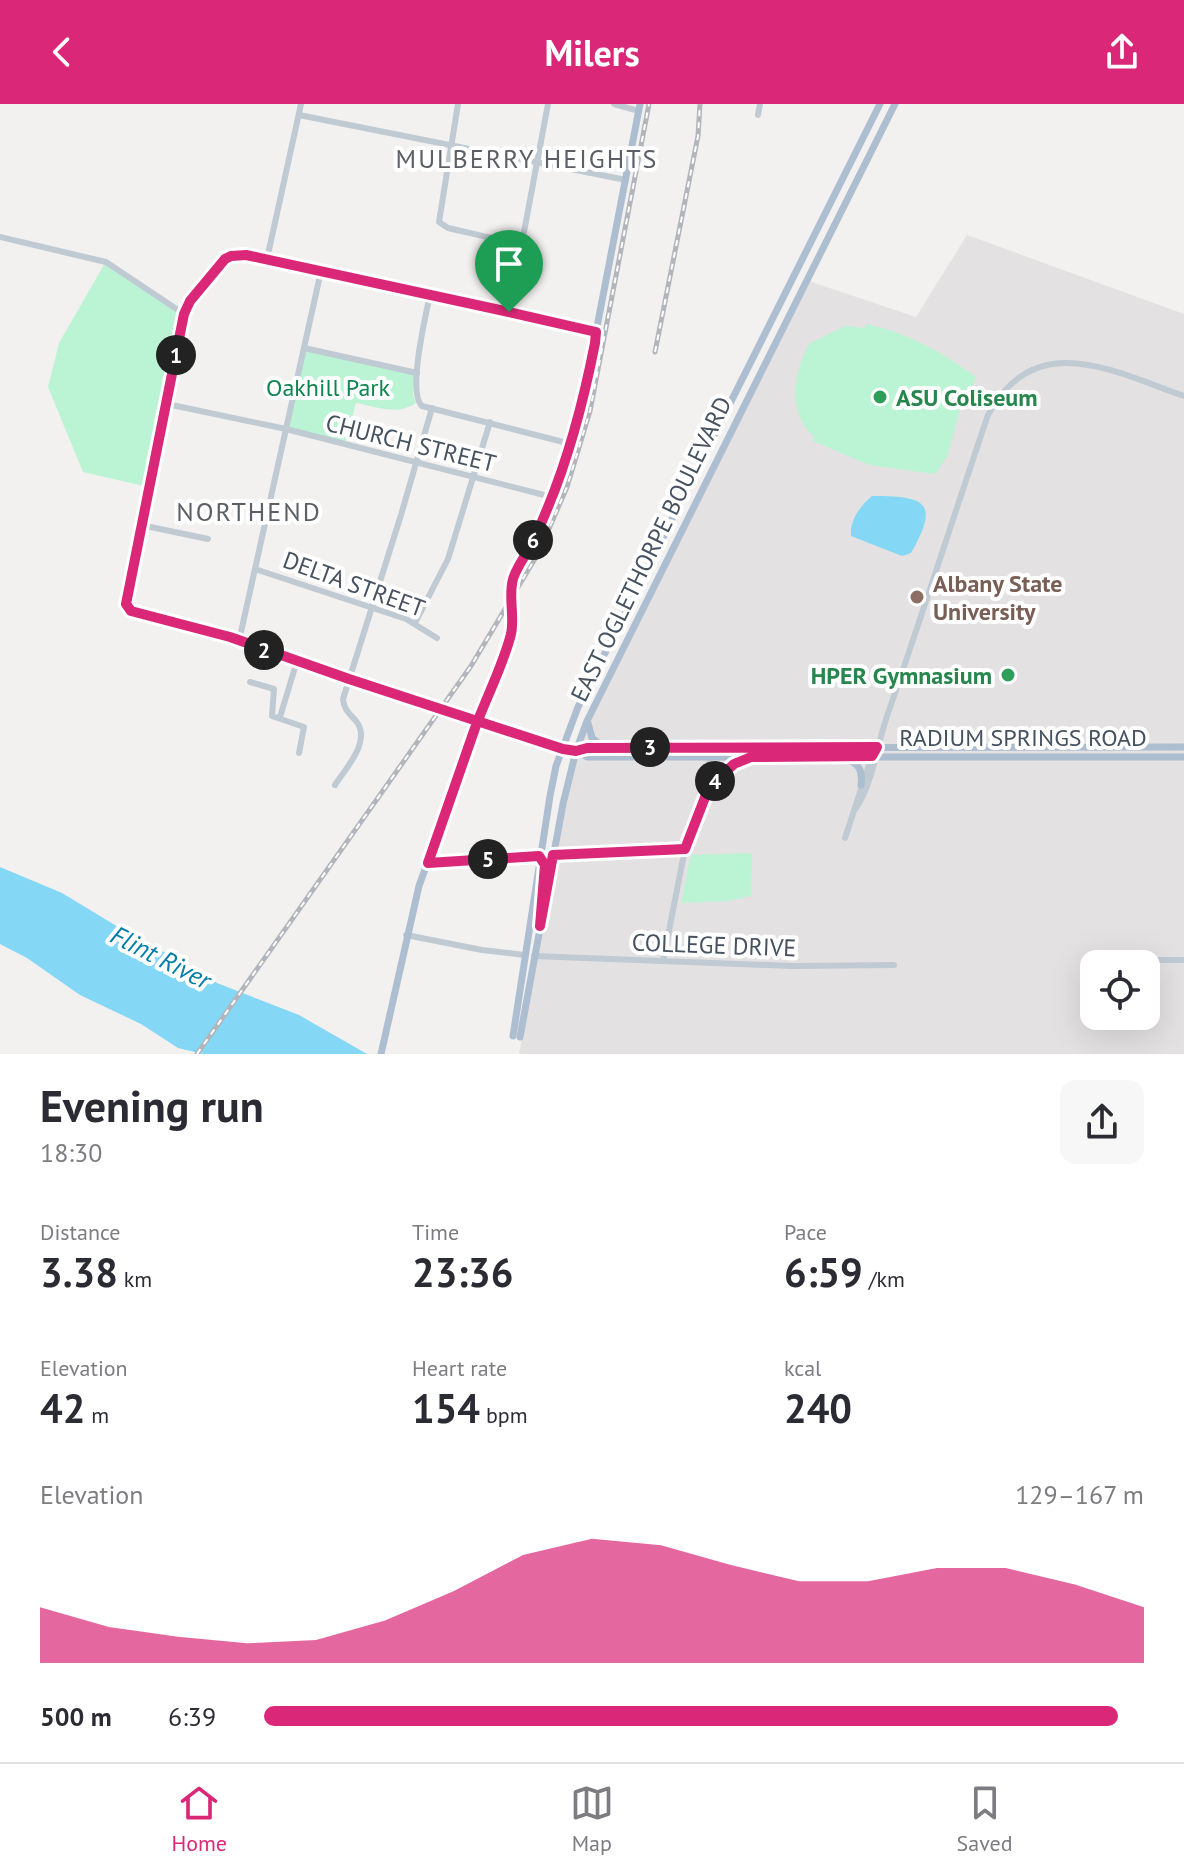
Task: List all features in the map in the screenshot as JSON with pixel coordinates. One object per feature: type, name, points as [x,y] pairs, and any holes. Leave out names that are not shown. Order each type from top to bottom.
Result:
[{"type":"main road","name":"EAST OGLETHORPE BOULEVARD","points":[[517,1037],[539,856],[553,782],[585,692],[880,104]]},
{"type":"main road","name":"EAST OGLETHORPE BOULEVARD","points":[[529,955],[540,926],[576,751],[587,721],[895,104]]},
{"type":"main road","points":[[381,1054],[406,935],[428,863],[511,631],[513,579],[552,497],[580,415],[640,107]]},
{"type":"main road","name":"RADIUM SPRINGS ROAD","points":[[478,721],[587,757],[838,757],[1026,747],[1184,747]]},
{"type":"main road","points":[[587,721],[592,738],[606,747]]},
{"type":"main road","name":"RADIUM SPRINGS ROAD","points":[[576,751],[606,747],[710,746],[892,756],[1184,757]]},
{"type":"main road","points":[[709,787],[726,769],[751,757]]},
{"type":"main road","points":[[838,757],[860,768],[863,773],[861,785]]},
{"type":"main road","points":[[539,856],[545,865],[540,926]]},
{"type":"street","points":[[267,259],[301,104]]},
{"type":"street","points":[[458,104],[439,221],[448,228],[522,245]]},
{"type":"street","points":[[509,312],[548,104]]},
{"type":"street","points":[[614,104],[640,107]]},
{"type":"street","points":[[758,115],[760,104]]},
{"type":"street","points":[[299,115],[626,180]]},
{"type":"street","points":[[0,237],[106,262],[184,314]]},
{"type":"street","points":[[478,721],[187,624],[127,608],[126,600],[184,314],[190,301],[225,259],[238,255],[596,332]]},
{"type":"street","points":[[239,641],[321,271]]},
{"type":"street","points":[[430,294],[415,385],[417,402],[571,444]]},
{"type":"street","points":[[304,348],[417,373]]},
{"type":"street","points":[[845,838],[988,415],[1008,386],[1026,373],[1045,366],[1078,362],[1184,396]]},
{"type":"street","name":"CHURCH STREET","points":[[167,404],[286,429],[552,497]]},
{"type":"street","points":[[335,785],[361,741],[359,725],[343,705],[432,408]]},
{"type":"street","points":[[415,623],[448,559],[490,422]]},
{"type":"street","points":[[141,525],[208,539]]},
{"type":"street","name":"DELTA STREET","points":[[255,569],[373,607],[415,623],[437,638]]},
{"type":"street","points":[[280,717],[297,661]]},
{"type":"street","points":[[250,682],[274,689],[272,716],[304,727],[299,753]]},
{"type":"street","points":[[663,961],[685,849],[709,787],[710,746]]},
{"type":"street","points":[[856,808],[864,795],[874,753]]},
{"type":"street","points":[[870,776],[875,767],[892,756]]},
{"type":"street","points":[[553,855],[685,849]]},
{"type":"street","points":[[428,863],[539,856]]},
{"type":"street","name":"COLLEGE DRIVE","points":[[406,935],[482,950],[529,955],[793,966],[894,965]]},
{"type":"street","points":[[1160,960],[1184,960]]},
{"type":"shaded area","name":"Albany State University","points":[[967,235],[1184,314],[1184,1054],[519,1054],[565,803],[593,711],[809,281],[916,317]]},
{"type":"green space","points":[[105,263],[183,314],[148,487],[83,472],[48,387],[59,343]]},
{"type":"green space","name":"ASU Coliseum","points":[[866,324],[924,344],[976,377],[963,409],[960,409],[947,457],[935,474],[869,465],[813,441],[814,437],[805,427],[795,392],[799,368],[809,344],[845,326],[865,328]]},
{"type":"green space","name":"Oakhill Park","points":[[304,348],[415,374],[413,395],[416,403],[394,410],[356,403],[345,444],[287,428]]},
{"type":"green space","points":[[752,853],[751,896],[728,901],[681,903],[691,855]]},
{"type":"water","points":[[872,496],[904,498],[922,505],[926,512],[925,522],[911,553],[902,556],[851,536],[857,514]]},
{"type":"water","name":"Flint River","points":[[0,867],[62,893],[138,939],[199,969],[217,983],[299,1015],[367,1054],[203,1054],[178,1048],[141,1024],[80,995],[27,958],[0,944]]},
{"type":"railway","points":[[197,1054],[471,666],[539,552],[567,487],[590,411],[649,104]]},
{"type":"railway","points":[[655,352],[698,136],[700,104]]},
{"type":"place","name":"ASU Coliseum","points":[[880,397]]},
{"type":"place","name":"Albany State University","points":[[917,597]]},
{"type":"place","name":"HPER Gymnasium","points":[[1008,675]]},
{"type":"district","name":"MULBERRY HEIGHTS","points":[[527,158]]},
{"type":"district","name":"NORTHEND","points":[[249,511]]},
{"type":"route","points":[[509,312],[246,255],[225,259],[190,301],[184,314],[126,604],[131,611],[230,637],[349,679],[478,721],[530,738],[563,749],[877,747],[872,756],[751,757],[730,766],[709,787],[685,849],[553,855],[540,926],[545,865],[539,856],[428,863],[447,805],[478,721],[489,689],[509,640],[513,619],[513,579],[555,491],[580,415],[595,343],[596,332],[509,312]]}]
